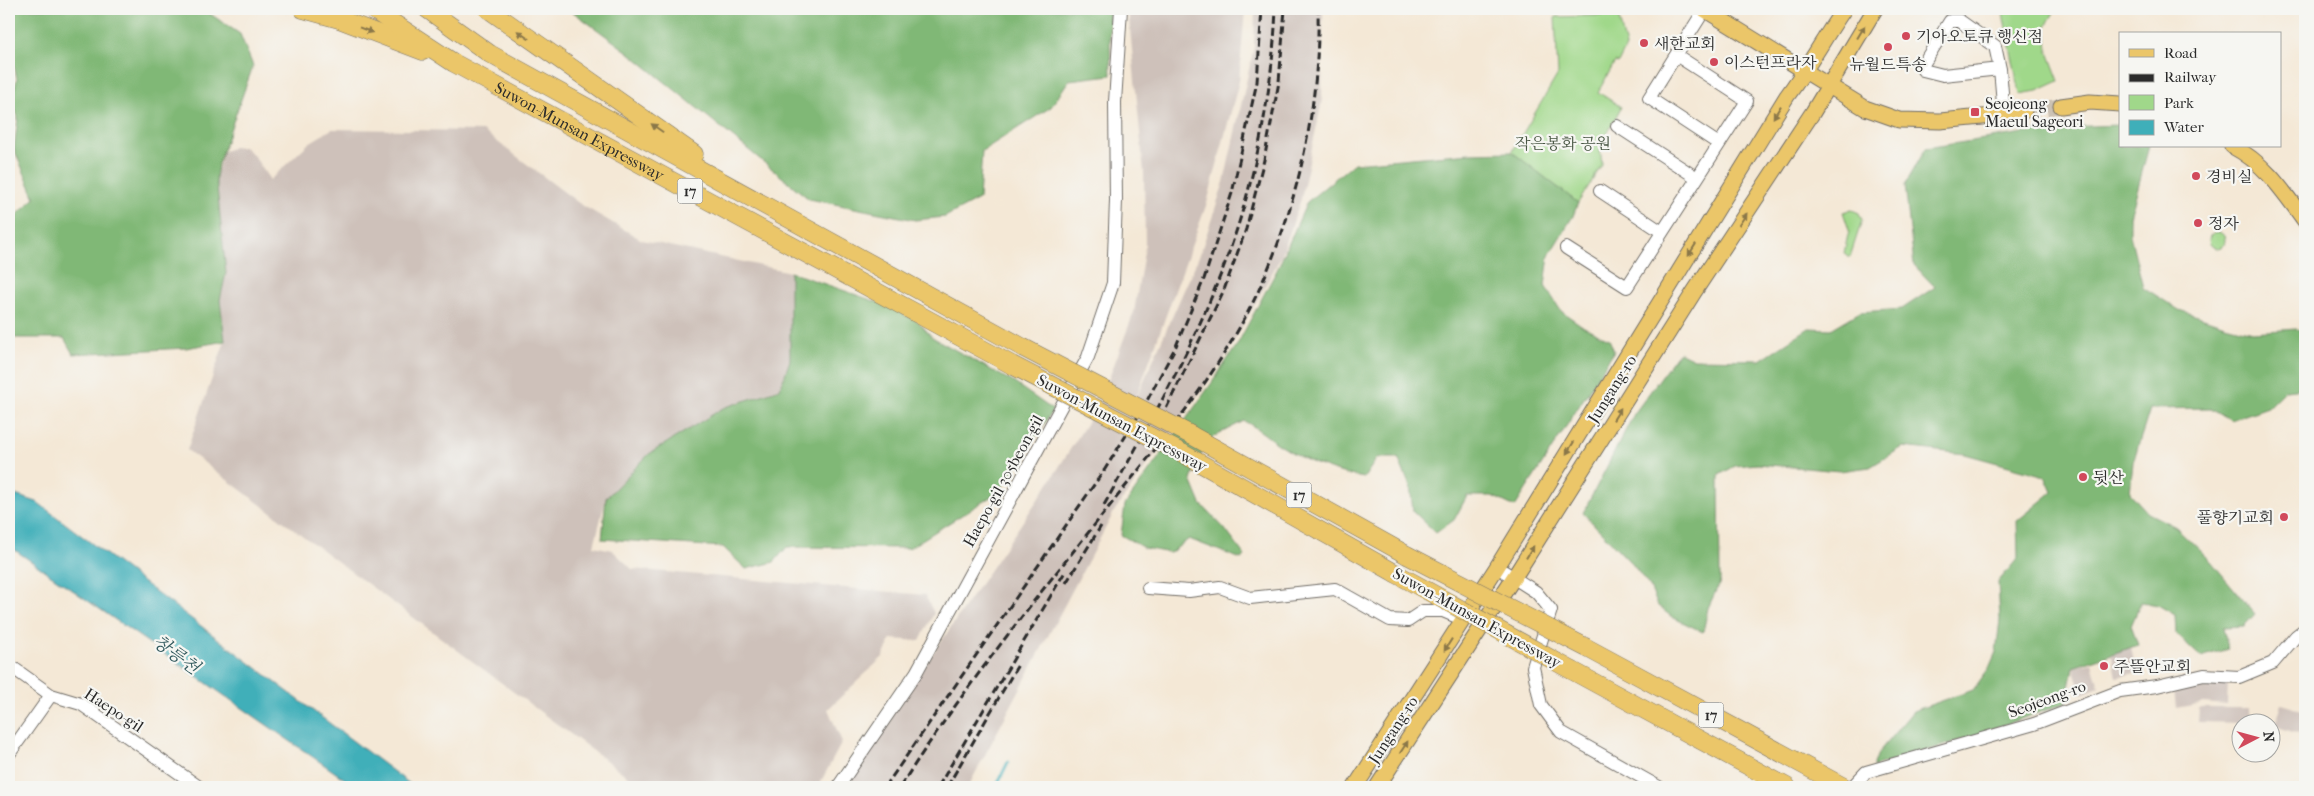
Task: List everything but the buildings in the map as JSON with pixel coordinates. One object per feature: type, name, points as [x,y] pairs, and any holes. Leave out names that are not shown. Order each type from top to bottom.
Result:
[{"type":"highway","name":"Suwon-Munsan Expressway","points":[[304,9],[339,19],[454,63]]},
{"type":"highway","name":"Suwon-Munsan Expressway","points":[[372,9],[454,63],[1012,365],[1182,453],[1395,573],[1787,787]]},
{"type":"highway","name":"Suwon-Munsan Expressway","points":[[427,9],[490,54],[769,205],[1022,347],[1191,436],[1408,555],[1845,786]]},
{"type":"highway","name":"Suwon-Munsan Expressway","points":[[488,9],[769,205]]},
{"type":"main road","points":[[1704,9],[1865,108],[1899,120],[1940,121],[2004,115],[2024,111]]},
{"type":"main road","name":"Jungang-ro","points":[[1355,787],[1464,620],[1787,96],[1805,72],[1822,41],[1844,9]]},
{"type":"main road","name":"Jungang-ro","points":[[1377,787],[1514,578],[1694,292],[1829,85],[1875,9]]},
{"type":"main road","points":[[2061,106],[2090,102],[2119,104]]},
{"type":"main road","points":[[2236,148],[2248,155],[2276,181],[2305,221]]},
{"type":"street","name":"Haepo-gil 305beon-gil","points":[[838,787],[916,672],[1088,357],[1113,283],[1116,200],[1115,102],[1121,9]]},
{"type":"street","points":[[1704,9],[1648,98],[1719,144]]},
{"type":"street","points":[[2000,69],[1943,75],[1923,70],[1922,66],[1942,30],[1950,20],[1955,20],[1969,26],[1995,46],[2000,69],[2004,115]]},
{"type":"street","points":[[1566,248],[1627,287],[1747,101],[1676,55]]},
{"type":"street","points":[[1617,126],[1697,178]]},
{"type":"street","points":[[1600,191],[1662,232]]},
{"type":"street","points":[[1497,567],[1536,592],[1551,610],[1533,667],[1541,705],[1561,732],[1659,787]]},
{"type":"street","points":[[1148,588],[1189,591],[1220,587],[1250,598],[1335,589],[1390,620],[1408,621],[1423,612],[1443,611],[1464,620]]},
{"type":"street","name":"Seojeong-ro","points":[[1845,786],[1866,772],[2034,724],[2120,691],[2157,686],[2204,675],[2239,677],[2273,663],[2296,636],[2305,629]]},
{"type":"street","name":"Haepo-gil","points":[[9,665],[51,695],[82,704],[199,787]]},
{"type":"street","points":[[9,754],[51,695]]},
{"type":"shaded area","points":[[1128,9],[1245,9],[1239,81],[1207,203],[1134,403],[1200,254],[1224,182],[1254,47],[1255,9],[1323,9],[1322,101],[1301,199],[1282,255],[1224,360],[1115,510],[968,787],[842,787],[1049,483],[1100,402],[1134,312],[1145,246],[1144,173]]},
{"type":"shaded area","points":[[332,129],[483,131],[580,204],[642,240],[790,272],[790,360],[780,389],[723,408],[606,498],[594,546],[612,550],[632,569],[925,595],[934,613],[920,641],[891,639],[883,657],[828,709],[842,742],[818,787],[642,787],[187,450],[225,341],[220,300],[226,273],[216,178],[222,152],[234,147],[244,147],[254,156],[270,180],[309,143]]},
{"type":"shaded area","points":[[2131,647],[2136,673],[2116,677],[2111,652]]},
{"type":"shaded area","points":[[2092,663],[2099,687],[2082,694],[2073,667]]},
{"type":"shaded area","points":[[2228,681],[2227,705],[2203,703],[2176,708],[2174,690]]},
{"type":"shaded area","points":[[2282,704],[2305,711],[2305,736],[2282,728],[2282,714],[2279,714]]},
{"type":"shaded area","points":[[2199,708],[2250,708],[2249,714],[2232,714],[2232,723],[2198,722]]},
{"type":"green space","points":[[9,9],[203,9],[240,34],[253,66],[218,164],[216,178],[226,273],[220,300],[225,341],[186,348],[73,354],[64,338],[9,338],[9,222],[35,198],[14,149],[18,118],[12,98],[17,79],[9,42]]},
{"type":"green space","points":[[569,9],[1109,9],[1111,75],[1069,80],[1051,107],[982,151],[979,199],[945,217],[915,220],[809,199],[628,52]]},
{"type":"green space","points":[[2002,9],[2056,9],[2046,26],[2048,52],[2059,81],[2037,91],[2020,94]]},
{"type":"green space","name":"작은봉화 공원","points":[[1618,15],[1626,47],[1618,63],[1615,62],[1598,92],[1621,107],[1600,148],[1602,165],[1578,203],[1512,152],[1558,74],[1555,17]]},
{"type":"green space","points":[[2119,125],[2119,148],[2148,148],[2130,217],[2130,235],[2143,287],[2179,310],[2225,325],[2252,332],[2297,329],[2305,333],[2305,388],[2285,390],[2268,407],[2231,420],[2211,408],[2150,409],[2133,462],[2130,493],[2148,513],[2176,527],[2210,560],[2255,614],[2244,626],[2223,627],[2228,649],[2201,657],[2176,634],[2175,615],[2158,605],[2141,602],[2131,626],[2138,645],[2073,667],[2066,703],[1964,739],[1873,767],[1878,753],[1913,711],[1973,690],[1989,668],[1996,652],[2000,620],[1998,582],[2018,558],[2017,521],[2052,492],[2045,476],[1965,454],[1903,447],[1870,467],[1840,471],[1758,464],[1735,466],[1719,475],[1720,582],[1708,608],[1703,632],[1672,617],[1658,606],[1650,587],[1633,565],[1583,513],[1634,414],[1679,352],[1694,359],[1760,360],[1809,328],[1831,329],[1860,312],[1902,309],[1935,287],[1914,265],[1905,185],[1926,148],[2062,127]]},
{"type":"green space","points":[[1512,152],[1578,203],[1573,216],[1549,255],[1545,286],[1561,311],[1584,327],[1609,339],[1614,351],[1515,507],[1492,496],[1467,496],[1454,520],[1436,533],[1413,511],[1410,486],[1398,458],[1377,458],[1364,478],[1354,476],[1322,466],[1291,452],[1244,421],[1207,440],[1191,480],[1201,504],[1224,528],[1245,556],[1241,559],[1189,539],[1170,553],[1144,548],[1121,535],[1125,505],[1237,345],[1278,268],[1307,202],[1354,163],[1470,153]]},
{"type":"green space","points":[[1852,210],[1859,213],[1862,220],[1850,257],[1844,253],[1849,230],[1843,212]]},
{"type":"green space","points":[[2214,232],[2220,232],[2225,237],[2223,246],[2214,248],[2209,243],[2209,237]]},
{"type":"green space","points":[[790,272],[880,303],[918,321],[932,337],[1013,382],[1053,410],[1000,491],[909,548],[787,547],[774,562],[746,569],[723,547],[602,539],[606,498],[649,454],[723,408],[780,389],[790,360]]},
{"type":"water","name":"창릉천","points":[[9,493],[37,502],[414,787],[356,787],[9,546]]},
{"type":"waterway","points":[[996,787],[1008,762]]},
{"type":"tunnel","points":[[2024,111],[2061,106]]},
{"type":"railway","points":[[885,787],[1105,469],[1142,410],[1176,346],[1204,279],[1232,193],[1257,82],[1262,9]]},
{"type":"railway","points":[[1104,505],[1182,361],[1210,301],[1233,240],[1260,142],[1270,76],[1276,9]]},
{"type":"railway","points":[[1161,419],[1224,290],[1246,229],[1264,160],[1279,82],[1285,9]]},
{"type":"railway","points":[[900,787],[947,717],[997,650],[1189,405],[1210,376],[1247,315],[1262,283],[1287,217],[1305,149],[1315,79],[1318,9]]},
{"type":"railway","points":[[1066,583],[1101,526]]},
{"type":"railway","points":[[938,787],[1066,570]]},
{"type":"railway","points":[[947,787],[1019,663]]},
{"type":"place","name":"기아오토큐 행신점","points":[[1906,36]]},
{"type":"place","name":"새한교회","points":[[1644,43]]},
{"type":"place","name":"뉴월드특송","points":[[1888,47]]},
{"type":"place","name":"이스턴프라자","points":[[1714,62]]},
{"type":"place","name":"Seojeong Maeul Sageori","points":[[1975,112]]},
{"type":"place","name":"경비실","points":[[2196,176]]},
{"type":"place","name":"정자","points":[[2198,223]]},
{"type":"place","name":"뒷산","points":[[2083,477]]},
{"type":"place","name":"풀향기교회","points":[[2284,517]]},
{"type":"place","name":"주뜰안교회","points":[[2104,666]]}]
